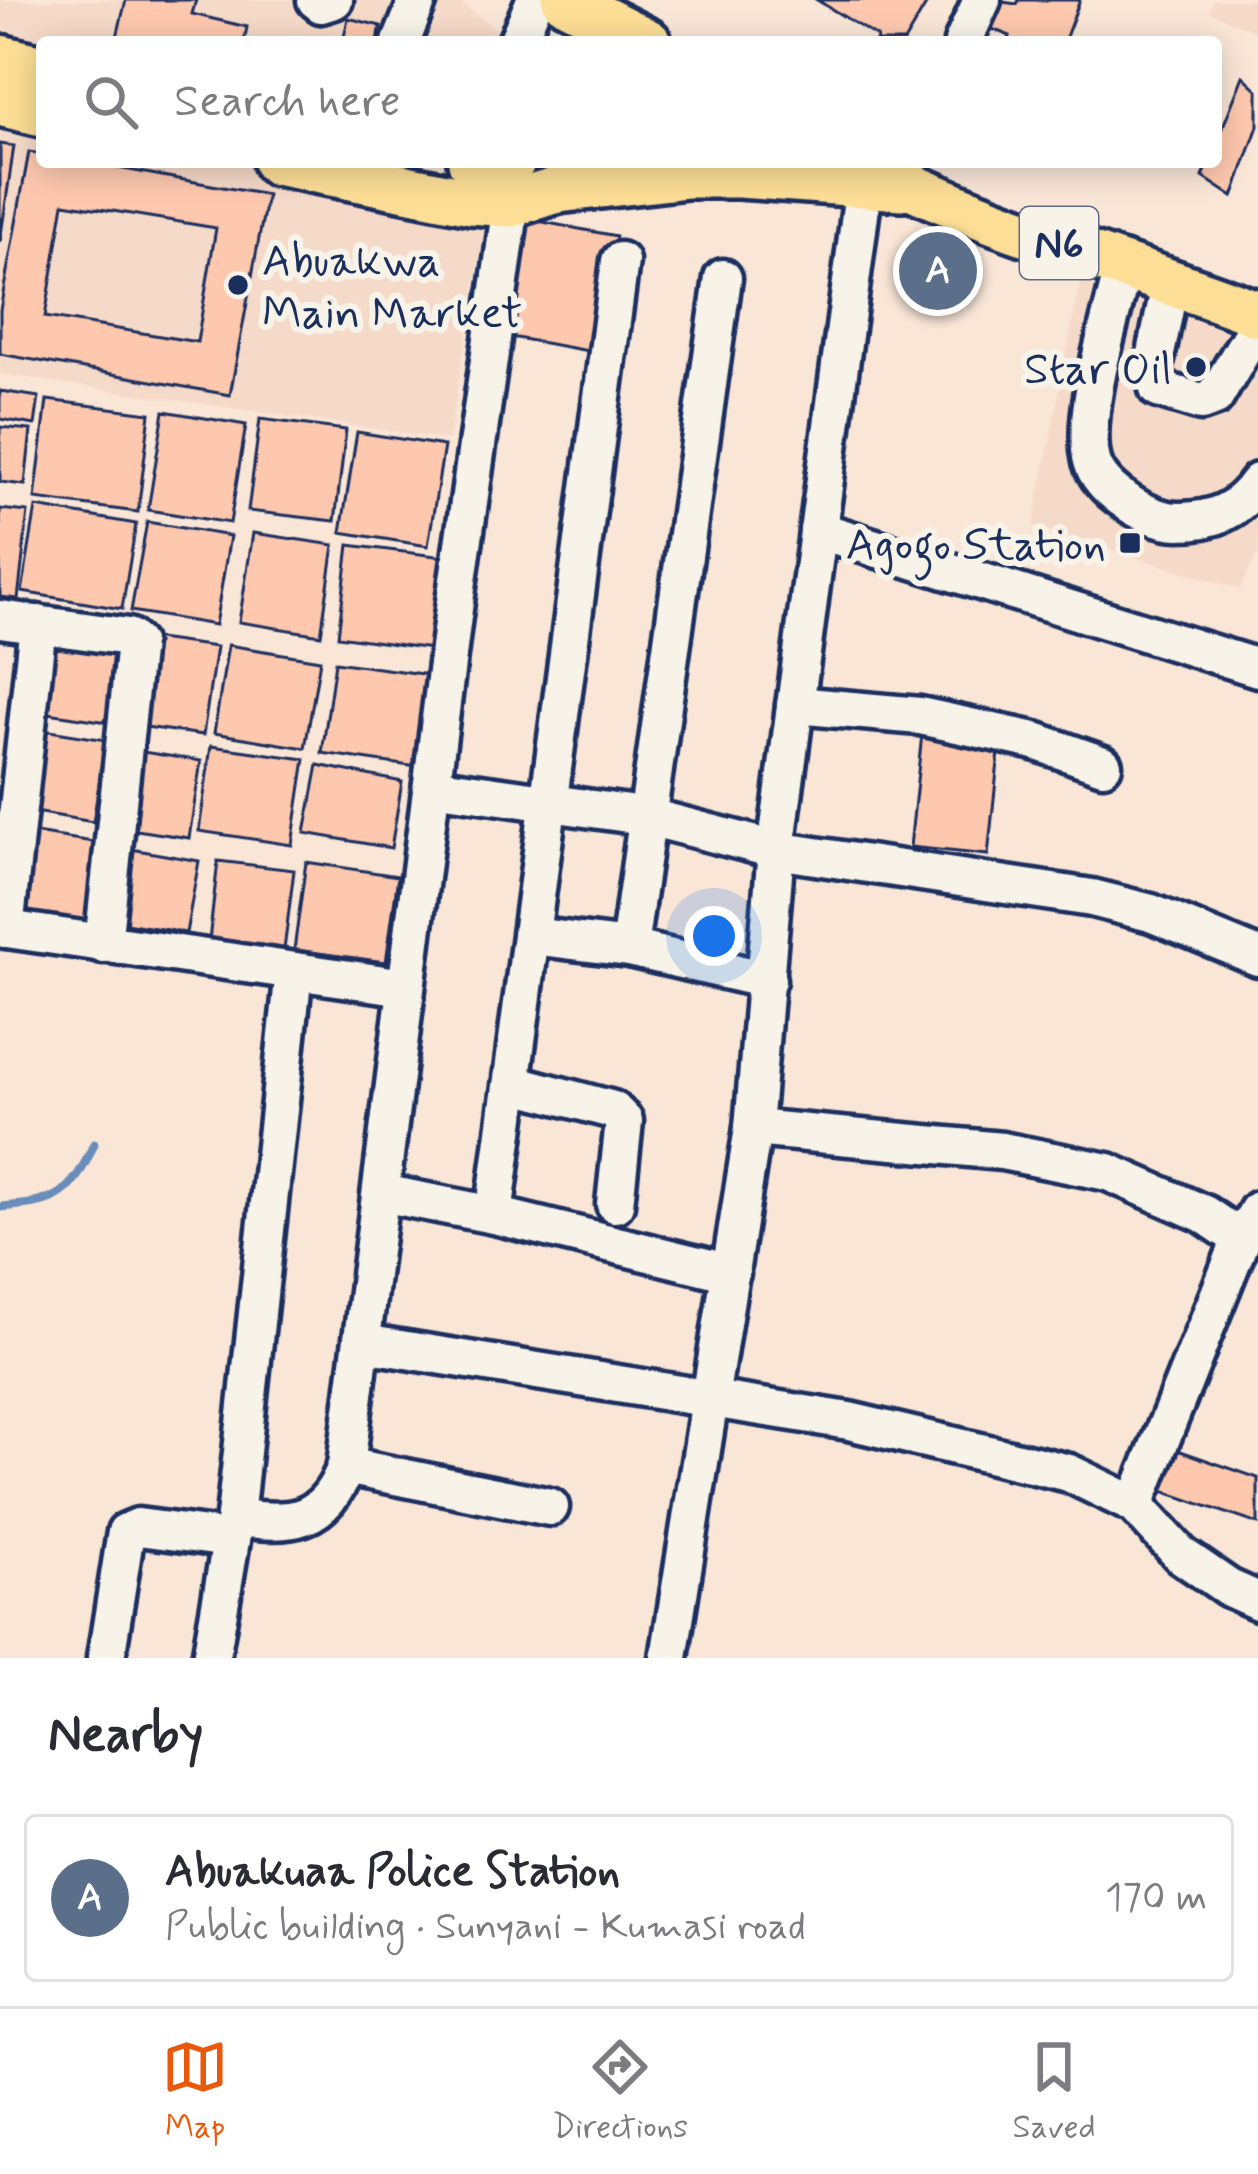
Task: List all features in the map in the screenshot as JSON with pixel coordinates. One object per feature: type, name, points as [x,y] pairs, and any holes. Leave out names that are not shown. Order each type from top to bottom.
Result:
[{"type":"main road","points":[[565,0],[635,36]]},
{"type":"main road","points":[[565,0],[573,36]]},
{"type":"main road","points":[[0,58],[36,67]]},
{"type":"main road","points":[[0,103],[36,112]]},
{"type":"main road","points":[[306,168],[471,201],[512,183],[575,176],[864,173]]},
{"type":"main road","name":"N6","points":[[864,173],[922,175],[1123,268],[1258,314]]},
{"type":"street","points":[[316,0],[321,4],[334,0]]},
{"type":"street","points":[[403,36],[418,0]]},
{"type":"street","points":[[520,36],[535,0]]},
{"type":"street","points":[[966,36],[982,0]]},
{"type":"street","points":[[669,1658],[753,1128],[776,850],[864,173]]},
{"type":"street","points":[[106,1658],[126,1532],[138,1527],[233,1528],[311,1514],[326,1506],[346,1466],[512,183]]},
{"type":"street","points":[[494,1216],[620,261]]},
{"type":"street","points":[[1123,268],[1089,422],[1092,462],[1108,489],[1137,509],[1173,521],[1212,519],[1244,502],[1258,482]]},
{"type":"street","points":[[629,948],[722,278]]},
{"type":"street","points":[[1170,284],[1153,369],[1158,389],[1201,402],[1215,397],[1258,324]]},
{"type":"street","points":[[818,530],[1258,668]]},
{"type":"street","points":[[0,619],[128,637],[135,643],[103,944]]},
{"type":"street","points":[[38,624],[2,929],[405,987]]},
{"type":"street","points":[[795,705],[920,716],[1035,741],[1103,765]]},
{"type":"street","points":[[433,786],[649,817],[776,850],[1092,898],[1151,913],[1258,957]]},
{"type":"street","points":[[532,936],[629,948],[767,980]]},
{"type":"street","points":[[212,1658],[233,1528],[294,971]]},
{"type":"street","points":[[512,1083],[613,1110],[623,1120],[615,1204]]},
{"type":"street","points":[[753,1128],[1002,1150],[1108,1172],[1204,1214],[1250,1224],[1135,1505]]},
{"type":"street","points":[[381,1193],[731,1273]]},
{"type":"street","points":[[363,1343],[849,1420],[1070,1473],[1135,1505],[1181,1555],[1229,1588],[1258,1601]]},
{"type":"street","points":[[346,1466],[550,1507]]},
{"type":"shaded area","points":[[0,0],[456,0],[506,36],[36,36],[36,58],[0,50]]},
{"type":"shaded area","points":[[1213,0],[1258,0],[1258,33],[1209,11]]},
{"type":"shaded area","name":"Abuakwa Main Market","points":[[0,88],[36,97],[36,168],[359,168],[490,197],[449,440],[0,374]]},
{"type":"shaded area","points":[[1081,279],[1258,329],[1258,553],[1240,589],[1033,526]]},
{"type":"building","points":[[126,0],[196,0],[192,14],[247,27],[245,36],[117,36]]},
{"type":"building","points":[[817,0],[929,0],[908,36],[875,36]]},
{"type":"building","points":[[989,0],[1017,4],[1019,0],[1080,0],[1066,36],[1010,36],[979,24]]},
{"type":"building","points":[[348,18],[381,26],[378,36],[344,36]]},
{"type":"building","points":[[1243,76],[1258,90],[1258,126],[1233,197],[1203,177],[1207,168],[1222,168],[1222,129]]},
{"type":"building","points":[[0,144],[14,146],[0,242]]},
{"type":"building","points":[[29,152],[36,153],[36,168],[118,168],[267,195],[230,395],[0,354],[0,310]],"holes":[[[64,203],[216,228],[197,342],[45,317]]]},
{"type":"building","points":[[522,218],[616,236],[594,352],[500,335]]},
{"type":"building","points":[[0,391],[39,397],[35,425],[0,419]]},
{"type":"building","points":[[47,400],[150,413],[138,512],[35,499]]},
{"type":"building","points":[[164,411],[246,425],[230,523],[148,510]]},
{"type":"building","points":[[260,419],[346,430],[335,521],[248,511]]},
{"type":"building","points":[[0,427],[31,430],[25,485],[0,482]]},
{"type":"building","points":[[357,432],[444,446],[428,546],[341,532]]},
{"type":"building","points":[[36,507],[136,524],[122,609],[22,592]]},
{"type":"building","points":[[0,509],[28,512],[18,599],[0,597]]},
{"type":"building","points":[[147,522],[230,536],[215,625],[131,611]]},
{"type":"building","points":[[253,533],[334,545],[321,635],[239,622]]},
{"type":"building","points":[[349,545],[444,557],[431,649],[338,636]]},
{"type":"building","points":[[47,633],[120,644],[108,722],[35,711]]},
{"type":"building","points":[[143,637],[216,647],[203,735],[131,725]]},
{"type":"building","points":[[228,645],[320,660],[305,748],[214,733]]},
{"type":"building","points":[[335,662],[430,675],[417,767],[322,753]]},
{"type":"building","points":[[31,728],[106,740],[93,822],[18,809]]},
{"type":"building","points":[[922,734],[1000,743],[988,855],[910,847]]},
{"type":"building","points":[[211,746],[305,759],[292,845],[199,831]]},
{"type":"building","points":[[130,750],[201,761],[189,838],[117,827]]},
{"type":"building","points":[[318,765],[402,782],[391,848],[305,833]]},
{"type":"building","points":[[22,831],[100,843],[88,925],[10,912]]},
{"type":"building","points":[[120,847],[199,861],[186,933],[107,920]]},
{"type":"building","points":[[218,861],[294,870],[284,950],[209,941]]},
{"type":"building","points":[[306,862],[398,876],[386,962],[294,950]]},
{"type":"building","points":[[1172,1448],[1258,1478],[1258,1524],[1157,1489]]},
{"type":"waterway","points":[[0,1207],[35,1203],[59,1194],[77,1176],[94,1144]]},
{"type":"place","name":"Abuakuaa Police Station","points":[[938,271]]},
{"type":"place","name":"Abuakwa Main Market","points":[[238,285]]},
{"type":"place","name":"Star Oil","points":[[1196,367]]},
{"type":"place","name":"Agogo Station","points":[[1130,543]]}]
